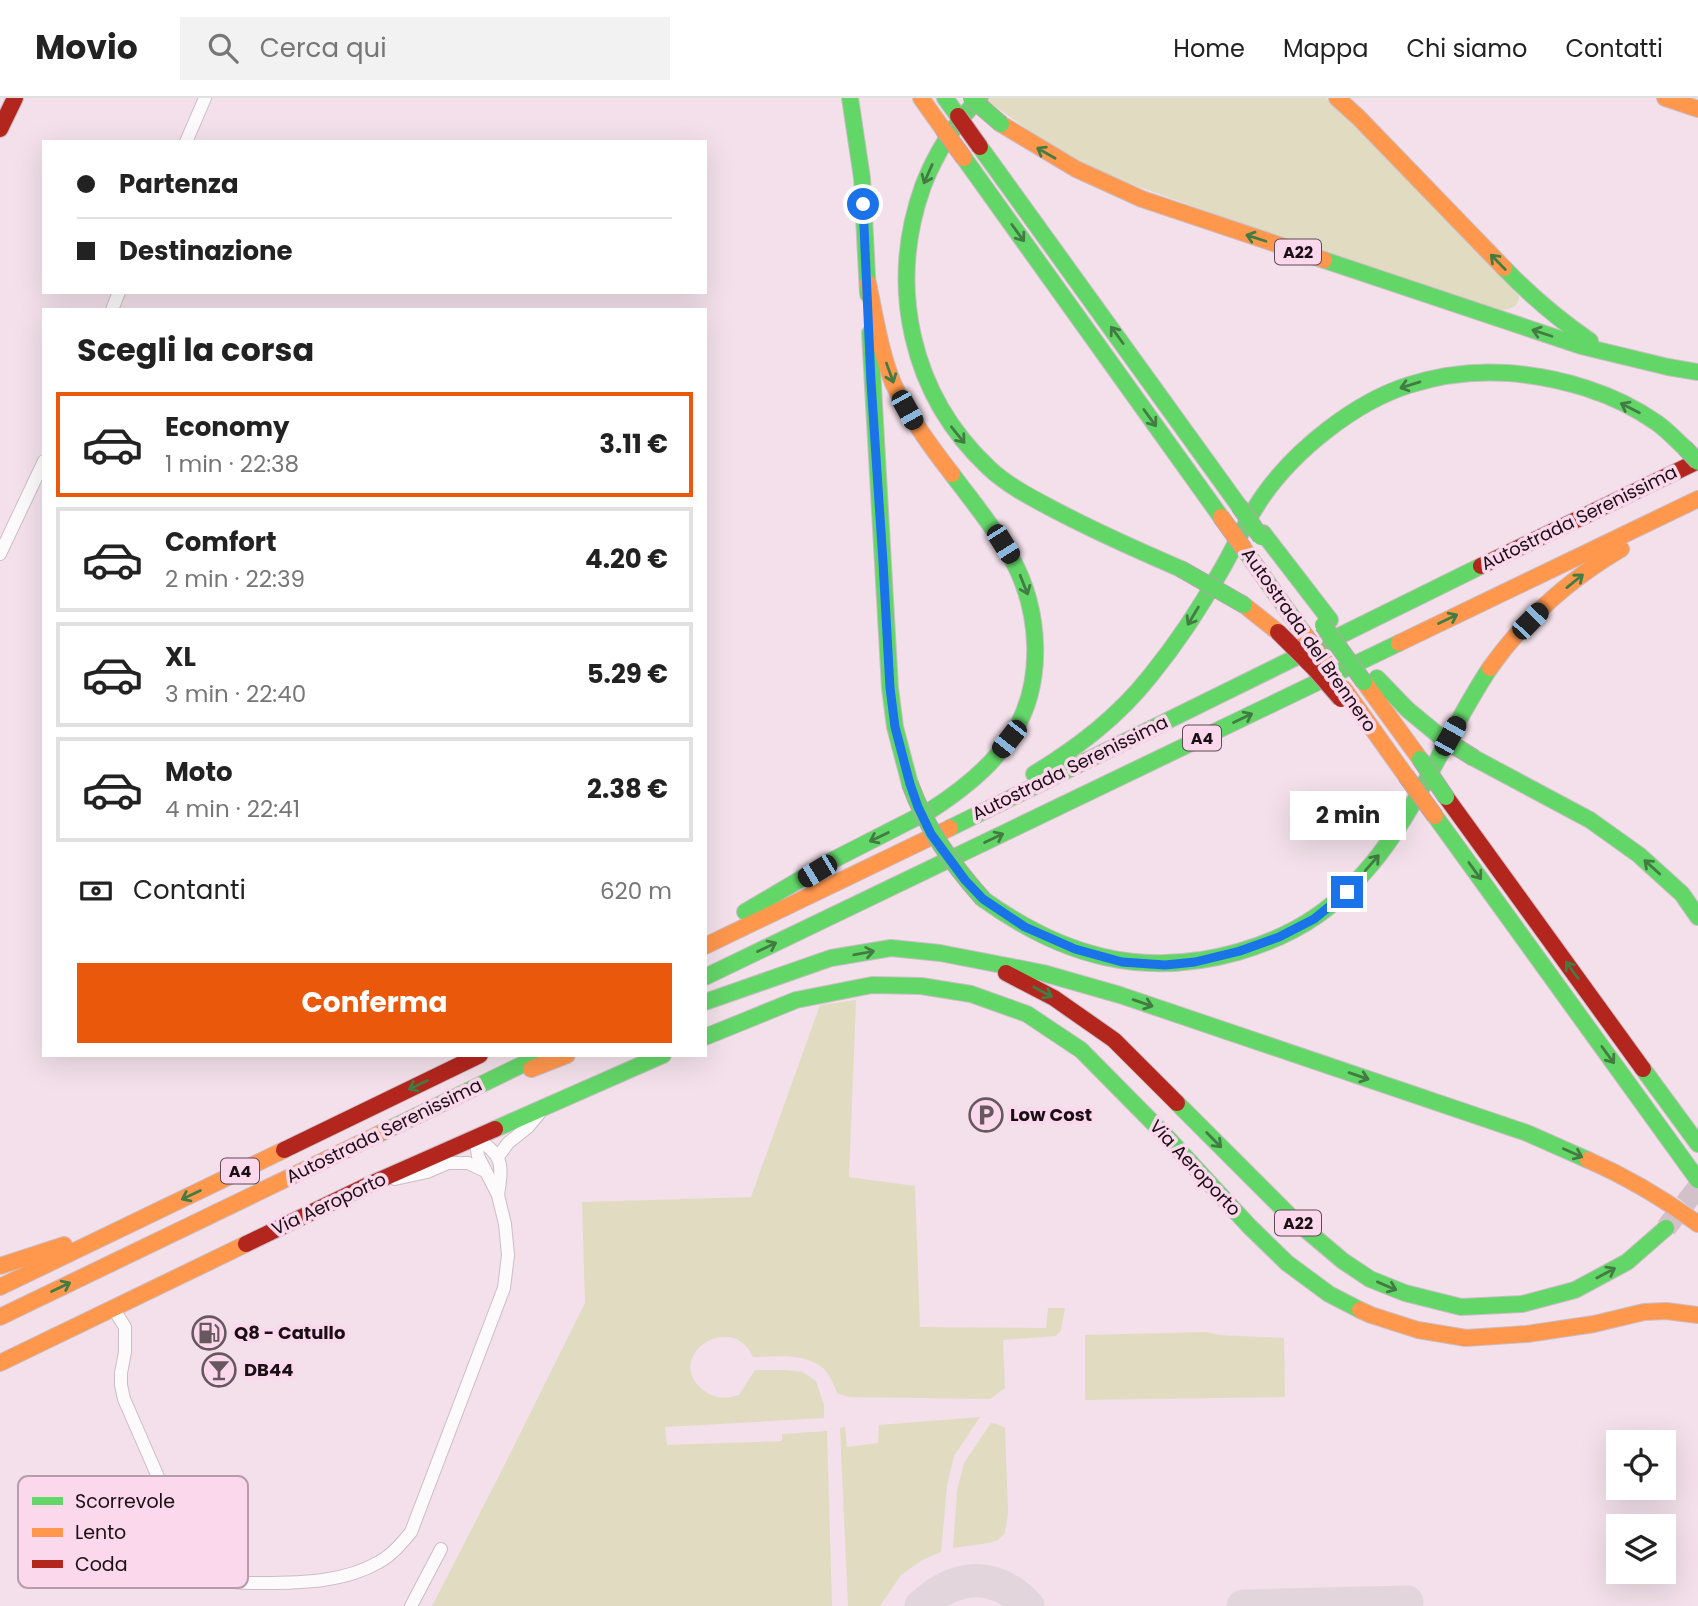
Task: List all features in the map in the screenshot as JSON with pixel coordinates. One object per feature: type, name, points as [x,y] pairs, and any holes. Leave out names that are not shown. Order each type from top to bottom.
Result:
[{"type":"main road","points":[[0,129],[15,98]]},
{"type":"main road","points":[[850,98],[862,178],[871,382],[890,688],[895,727],[910,784],[931,834],[965,880],[983,899],[1025,927],[1075,949],[1122,962],[1165,965],[1195,962],[1240,951],[1279,937],[1314,919],[1347,892],[1379,855],[1410,809],[1491,666],[1516,636],[1544,607],[1607,556],[1698,511]]},
{"type":"main road","name":"Autostrada del Brennero","points":[[921,98],[1244,549],[1343,694]]},
{"type":"main road","name":"Autostrada del Brennero","points":[[945,98],[1368,678],[1446,797],[1698,1144]]},
{"type":"main road","name":"A22","points":[[971,98],[1001,124],[1046,153],[1076,170],[1142,199],[1581,346],[1608,350],[1652,364],[1698,372]]},
{"type":"main road","points":[[980,98],[950,132],[919,195],[908,246],[905,277],[908,318],[917,353],[933,396],[950,425],[972,452],[1009,483],[1082,525],[1181,569],[1244,605],[1279,632],[1343,694],[1406,776],[1698,1180]]},
{"type":"main road","name":"A22","points":[[1337,98],[1531,296],[1564,323],[1608,350]]},
{"type":"main road","points":[[1665,98],[1698,109]]},
{"type":"main road","points":[[707,934],[833,860],[946,801],[998,754],[1020,722],[1029,694],[1035,658],[1035,636],[1029,599],[1022,579],[995,531],[917,427],[898,393],[887,365],[868,283]]},
{"type":"main road","points":[[960,822],[1065,755],[1114,716],[1137,692],[1184,631],[1263,495],[1277,478],[1318,438],[1375,400],[1406,385],[1446,376],[1515,373],[1560,381],[1595,392],[1657,422],[1698,462]]},
{"type":"main road","name":"Autostrada Serenissima","points":[[707,945],[1372,618],[1698,462]]},
{"type":"main road","name":"Autostrada Serenissima","points":[[707,976],[1698,499]]},
{"type":"main road","points":[[1368,678],[1442,738],[1590,820],[1639,855],[1682,894],[1698,917]]},
{"type":"main road","points":[[707,1001],[831,958],[891,948],[983,960],[1043,973],[1120,995],[1527,1133],[1612,1170],[1675,1207],[1698,1224]]},
{"type":"main road","name":"A22","points":[[983,960],[1054,998],[1114,1040],[1292,1218],[1343,1261],[1370,1279],[1405,1293],[1461,1307],[1522,1304],[1575,1290],[1627,1262],[1666,1228]]},
{"type":"main road","name":"Via Aeroporto","points":[[707,1036],[796,1000],[872,985],[921,986],[971,994],[1027,1014],[1081,1050],[1287,1263],[1329,1294],[1371,1315],[1418,1330],[1466,1338],[1527,1334],[1594,1324],[1644,1312],[1666,1311],[1698,1315]]},
{"type":"main road","name":"Autostrada Serenissima","points":[[0,1287],[476,1057]]},
{"type":"main road","name":"Autostrada Serenissima","points":[[0,1317],[538,1057]]},
{"type":"main road","name":"A4","points":[[444,1103],[562,1057]]},
{"type":"main road","name":"Via Aeroporto","points":[[0,1363],[366,1186],[658,1057]]},
{"type":"main road","points":[[0,1266],[51,1248],[114,1232]]},
{"type":"street","points":[[187,140],[205,98]]},
{"type":"street","points":[[0,554],[42,465]]},
{"type":"street","points":[[498,1157],[508,1143],[528,1127],[545,1107]]},
{"type":"street","points":[[475,1138],[490,1147],[498,1157],[501,1177],[498,1195]]},
{"type":"street","points":[[248,1583],[292,1583],[344,1576],[381,1561],[411,1532],[504,1288],[508,1255],[505,1224],[498,1195],[478,1156],[475,1138]]},
{"type":"street","points":[[366,1186],[426,1172],[449,1163],[468,1164],[485,1171]]},
{"type":"street","points":[[114,1308],[125,1327],[125,1352],[121,1373],[124,1399],[158,1476]]},
{"type":"street","points":[[411,1606],[441,1549]]},
{"type":"shaded area","points":[[990,98],[1326,98],[1355,124],[1519,296],[1518,302],[1512,308],[1503,310],[1367,269],[1079,165],[987,101]]},
{"type":"shaded area","points":[[856,1000],[849,1177],[915,1186],[920,1327],[1046,1328],[1048,1308],[1065,1308],[1061,1330],[1056,1336],[1003,1340],[1005,1388],[990,1399],[850,1397],[838,1394],[826,1371],[816,1364],[790,1357],[753,1357],[743,1343],[731,1337],[717,1338],[705,1343],[695,1352],[691,1364],[693,1377],[703,1390],[716,1397],[739,1395],[755,1370],[802,1372],[816,1381],[824,1405],[824,1418],[665,1427],[667,1445],[782,1441],[782,1434],[827,1431],[832,1606],[432,1606],[585,1303],[582,1202],[751,1197],[820,1005]]},
{"type":"shaded area","points":[[1207,1332],[1284,1338],[1285,1397],[1085,1400],[1085,1335]]},
{"type":"shaded area","points":[[980,1417],[954,1456],[947,1486],[941,1552],[922,1560],[901,1575],[880,1606],[848,1606],[840,1428],[845,1427],[847,1447],[878,1443],[879,1425]]},
{"type":"shaded area","points":[[991,1423],[1005,1428],[1008,1513],[1005,1533],[998,1540],[989,1543],[953,1548],[957,1490],[964,1463]]},
{"type":"taxiway","points":[[921,1606],[948,1587],[975,1580],[1002,1586],[1028,1606]]},
{"type":"taxiway","points":[[1243,1606],[1407,1602]]},
{"type":"tunnel","points":[[1666,1228],[1698,1187]]},
{"type":"traffic: fast","points":[[850,98],[862,178],[868,294]]},
{"type":"traffic: fast","points":[[945,98],[958,116]]},
{"type":"traffic: fast","points":[[971,98],[1001,124]]},
{"type":"traffic: fast","points":[[980,98],[954,128],[940,150],[923,186],[912,224],[907,262],[907,300],[913,338],[924,373],[941,407],[962,439],[1003,480],[1083,525],[1181,569]]},
{"type":"traffic: fast","points":[[980,147],[1239,506]]},
{"type":"traffic: fast","points":[[964,158],[1221,517]]},
{"type":"traffic: fast","points":[[1324,260],[1581,346],[1698,372]]},
{"type":"traffic: fast","points":[[1504,268],[1545,307],[1590,341]]},
{"type":"traffic: fast","points":[[870,333],[890,688],[895,727],[910,784]]},
{"type":"traffic: fast","points":[[1034,774],[1097,730],[1138,690],[1195,614],[1251,515],[1276,479],[1309,445],[1368,403],[1409,385],[1446,376],[1483,373],[1528,375],[1586,388],[1623,403],[1657,423],[1685,448]]},
{"type":"traffic: fast","points":[[1685,448],[1698,462]]},
{"type":"traffic: fast","points":[[745,912],[833,860],[931,810],[954,794],[996,757],[1023,714],[1034,669],[1033,622],[1028,599],[1011,557],[952,474]]},
{"type":"traffic: fast","points":[[1239,506],[1261,537]]},
{"type":"traffic: fast","points":[[1263,533],[1330,620]]},
{"type":"traffic: fast","points":[[1244,549],[1302,631]]},
{"type":"traffic: fast","points":[[950,828],[1481,566]]},
{"type":"traffic: fast","points":[[1181,569],[1244,605]]},
{"type":"traffic: fast","points":[[1323,625],[1364,682]]},
{"type":"traffic: fast","points":[[707,976],[1399,643]]},
{"type":"traffic: fast","points":[[983,899],[1013,919],[1073,948],[1136,962],[1203,960],[1238,952],[1281,936],[1317,916],[1333,903],[1379,855],[1409,810],[1490,668]]},
{"type":"traffic: fast","points":[[1377,678],[1408,710],[1442,738]]},
{"type":"traffic: fast","points":[[1442,738],[1474,758]]},
{"type":"traffic: fast","points":[[1474,758],[1590,820],[1639,855],[1682,894],[1698,917]]},
{"type":"traffic: fast","points":[[1420,759],[1446,797]]},
{"type":"traffic: fast","points":[[910,784],[941,845],[983,899]]},
{"type":"traffic: fast","points":[[1435,816],[1698,1180]]},
{"type":"traffic: fast","points":[[707,1001],[831,958],[891,948],[940,953],[1043,973],[1120,995],[1527,1133],[1588,1160]]},
{"type":"traffic: fast","points":[[707,1036],[796,1000],[872,985],[921,986],[971,994],[1027,1014],[1081,1050],[1287,1263],[1329,1294],[1360,1310]]},
{"type":"traffic: fast","points":[[379,1134],[538,1057]]},
{"type":"traffic: fast","points":[[495,1129],[658,1057]]},
{"type":"traffic: fast","points":[[1643,1069],[1698,1144]]},
{"type":"traffic: fast","points":[[1177,1103],[1292,1218],[1343,1261],[1370,1279],[1405,1293],[1461,1307],[1522,1304],[1575,1290],[1627,1262],[1666,1228]]},
{"type":"traffic: slow","points":[[921,98],[943,129]]},
{"type":"traffic: slow","points":[[1337,98],[1504,268]]},
{"type":"traffic: slow","points":[[1665,98],[1698,109]]},
{"type":"traffic: slow","points":[[1001,124],[1076,169],[1142,199],[1324,260]]},
{"type":"traffic: slow","points":[[943,129],[964,158]]},
{"type":"traffic: slow","points":[[868,283],[881,346],[893,383],[905,407],[952,474]]},
{"type":"traffic: slow","points":[[1399,643],[1698,499]]},
{"type":"traffic: slow","points":[[1221,517],[1244,549]]},
{"type":"traffic: slow","points":[[1490,668],[1518,633],[1549,602],[1621,549]]},
{"type":"traffic: slow","points":[[1244,605],[1278,632]]},
{"type":"traffic: slow","points":[[1302,631],[1330,669]]},
{"type":"traffic: slow","points":[[1364,682],[1420,759]]},
{"type":"traffic: slow","points":[[1344,689],[1406,776]]},
{"type":"traffic: slow","points":[[1406,776],[1435,816]]},
{"type":"traffic: slow","points":[[707,945],[950,828]]},
{"type":"traffic: slow","points":[[531,1069],[562,1057]]},
{"type":"traffic: slow","points":[[0,1317],[379,1134]]},
{"type":"traffic: slow","points":[[0,1287],[284,1150]]},
{"type":"traffic: slow","points":[[1588,1160],[1645,1189],[1698,1224]]},
{"type":"traffic: slow","points":[[0,1363],[246,1244]]},
{"type":"traffic: slow","points":[[0,1266],[64,1245]]},
{"type":"traffic: slow","points":[[1360,1310],[1418,1330],[1466,1338],[1527,1334],[1594,1324],[1644,1312],[1666,1311],[1698,1315]]},
{"type":"traffic: jam","points":[[0,129],[15,98]]},
{"type":"traffic: jam","points":[[958,116],[980,147]]},
{"type":"traffic: jam","points":[[1481,566],[1698,461]]},
{"type":"traffic: jam","points":[[1278,632],[1341,699]]},
{"type":"traffic: jam","points":[[1446,797],[1643,1069]]},
{"type":"traffic: jam","points":[[1006,973],[1054,998],[1114,1040],[1177,1103]]},
{"type":"traffic: jam","points":[[284,1150],[476,1057]]},
{"type":"traffic: jam","points":[[246,1244],[366,1186],[495,1129]]},
{"type":"place","name":"Low Cost","points":[[986,1115]]},
{"type":"place","name":"Q8 - Catullo","points":[[209,1333]]},
{"type":"place","name":"DB44","points":[[219,1370]]},
{"type":"route","points":[[863,204],[890,688],[895,727],[910,784],[931,834],[965,880],[983,899],[1025,927],[1075,949],[1122,962],[1165,965],[1195,962],[1240,951],[1279,937],[1314,919],[1347,892]]}]
